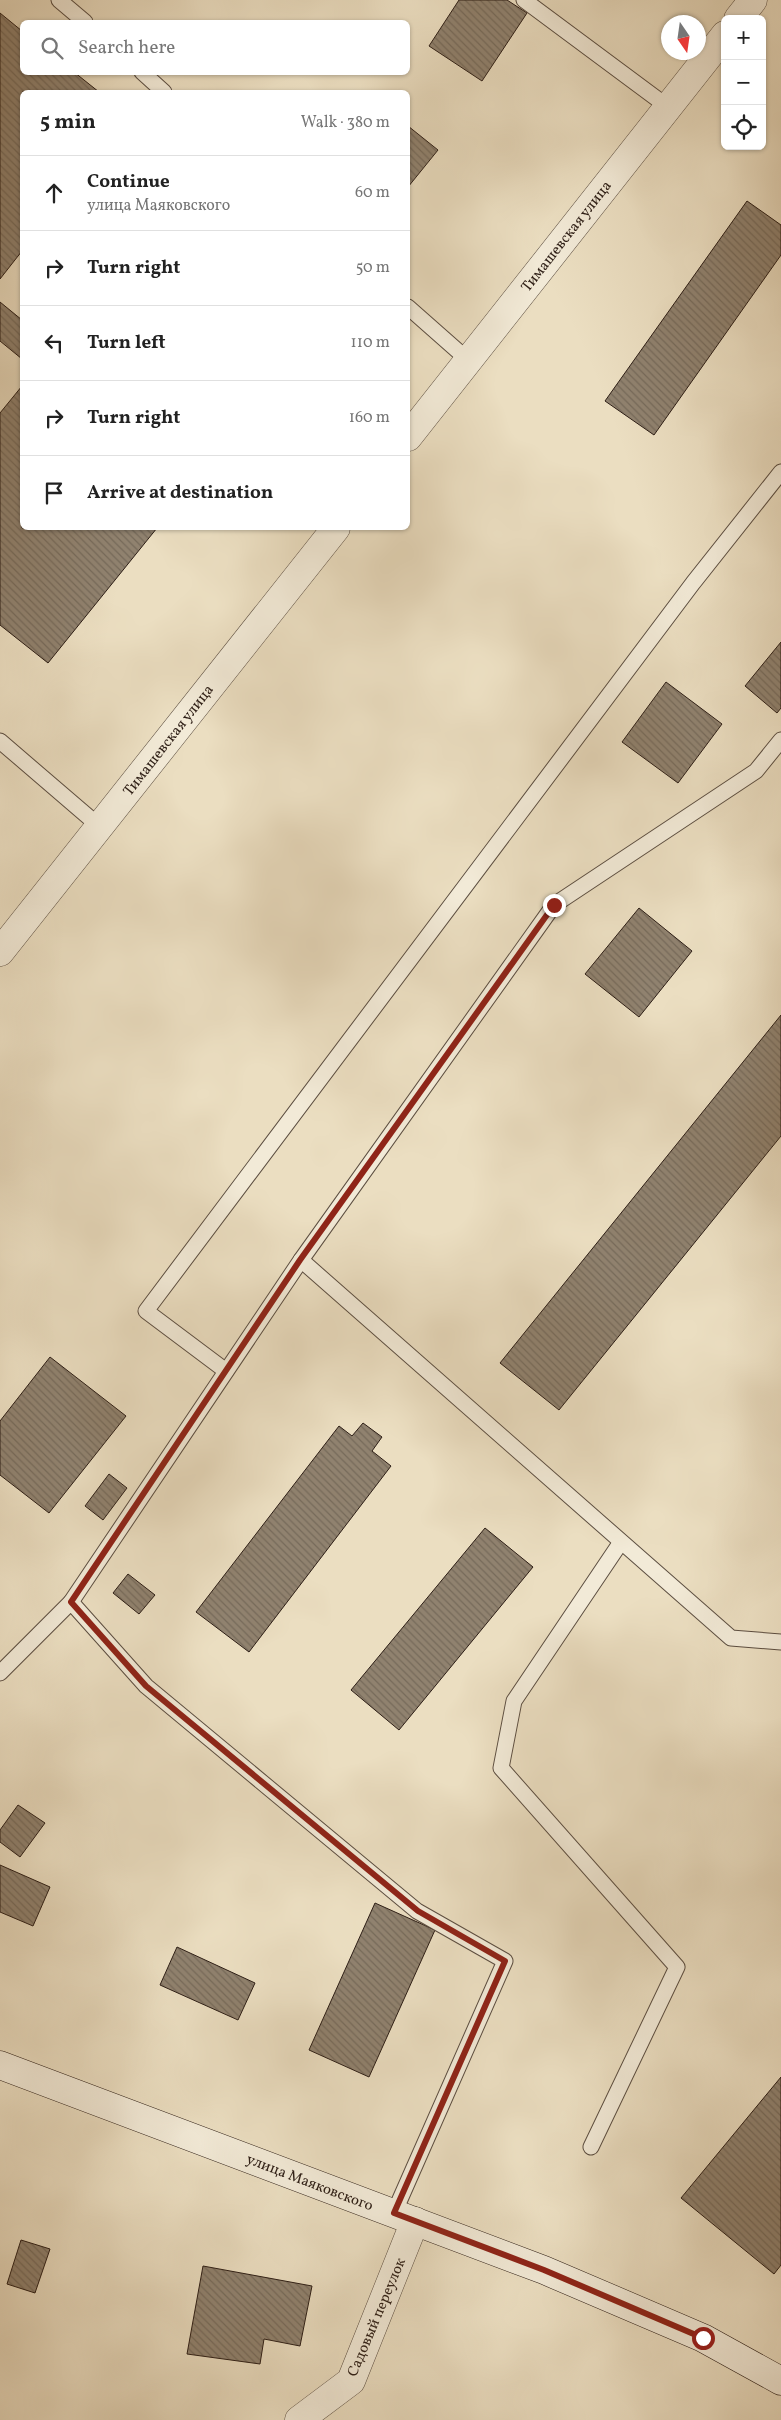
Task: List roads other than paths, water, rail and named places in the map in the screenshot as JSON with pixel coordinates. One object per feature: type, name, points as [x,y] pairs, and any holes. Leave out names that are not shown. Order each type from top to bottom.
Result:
[{"type":"street","points":[[741,15],[753,0]]},
{"type":"street","name":"Тимашевская улица","points":[[410,434],[721,40]]},
{"type":"street","name":"Тимашевская улица","points":[[0,952],[334,530]]},
{"type":"street","name":"улица Маяковского","points":[[0,2065],[544,2270],[703,2338],[781,2381]]},
{"type":"street","name":"Садовый переулок","points":[[299,2420],[351,2381],[405,2217]]},
{"type":"lane","points":[[59,0],[83,20]]},
{"type":"lane","points":[[524,0],[668,107]]},
{"type":"lane","points":[[145,75],[162,90]]},
{"type":"lane","points":[[410,309],[468,360]]},
{"type":"lane","points":[[226,1371],[146,1311],[693,583],[781,472]]},
{"type":"lane","points":[[0,1673],[71,1602],[300,1260],[554,905],[756,771],[781,740]]},
{"type":"lane","points":[[0,741],[99,826]]},
{"type":"lane","points":[[300,1260],[731,1638],[781,1642]]},
{"type":"lane","points":[[591,2147],[678,1967],[501,1768],[514,1702],[621,1542]]},
{"type":"lane","points":[[71,1602],[146,1686],[402,1898],[418,1911],[505,1961],[405,2217]]}]
